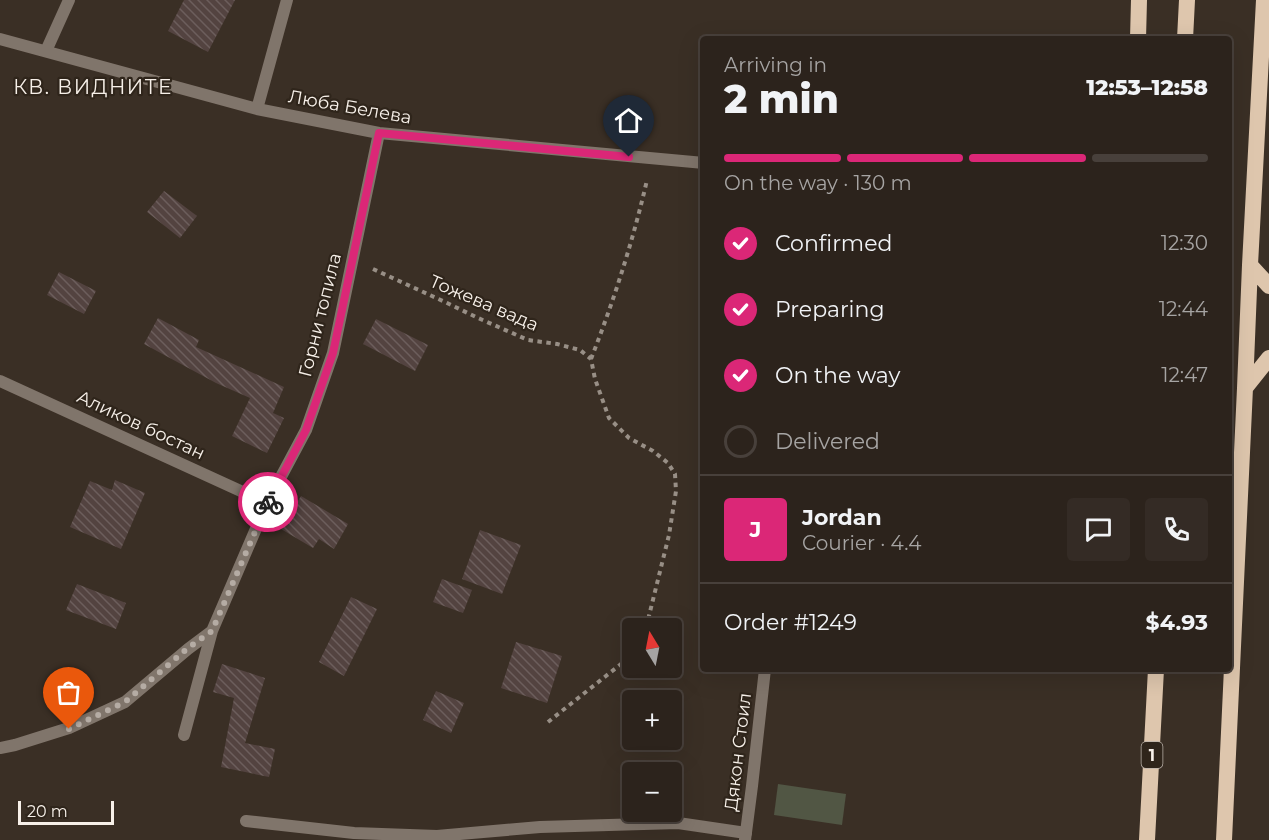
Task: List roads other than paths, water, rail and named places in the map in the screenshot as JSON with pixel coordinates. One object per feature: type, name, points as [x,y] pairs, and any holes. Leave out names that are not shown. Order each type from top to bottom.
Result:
[{"type":"highway","points":[[1138,36],[1139,0]]},
{"type":"highway","points":[[1185,36],[1187,0]]},
{"type":"highway","points":[[1232,668],[1264,0]]},
{"type":"highway","points":[[1250,264],[1269,286]]},
{"type":"highway","points":[[1245,388],[1269,358]]},
{"type":"highway","name":"1","points":[[1147,840],[1156,672]]},
{"type":"highway","points":[[1224,840],[1232,672]]},
{"type":"street","points":[[46,51],[69,0]]},
{"type":"street","points":[[257,109],[287,0]]},
{"type":"street","name":"Люба Белева","points":[[0,39],[257,109],[379,133],[700,163]]},
{"type":"street","name":"Горни топила","points":[[184,735],[212,631],[267,503],[306,430],[333,353],[379,133]]},
{"type":"street","name":"Аликов бостан","points":[[0,381],[267,503]]},
{"type":"street","points":[[0,748],[69,729],[125,702],[188,648],[212,631]]},
{"type":"street","name":"Дякон Стоил","points":[[745,837],[753,786],[765,672]]},
{"type":"street","points":[[246,821],[354,833],[437,836],[540,827],[678,823],[745,837]]},
{"type":"district","name":"КВ. ВИДНИТЕ","points":[[93,87]]}]
